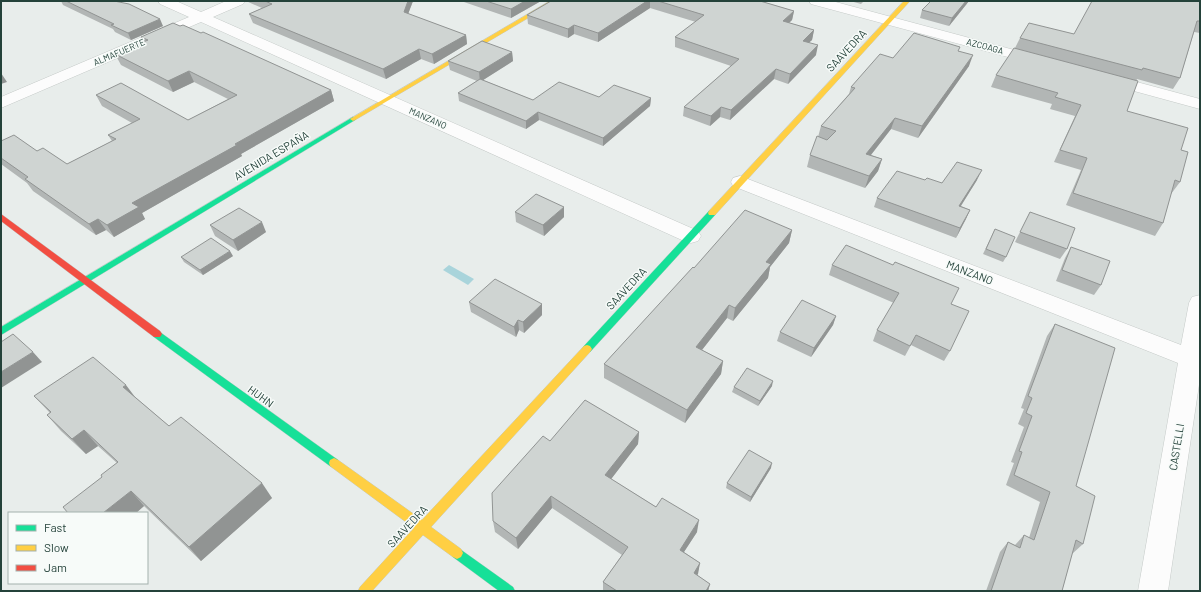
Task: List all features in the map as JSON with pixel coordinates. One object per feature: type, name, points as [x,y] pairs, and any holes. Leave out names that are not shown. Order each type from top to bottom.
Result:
[{"type":"street","name":"MANZANO","points":[[165,1],[691,236]]},
{"type":"street","name":"ALMAFUERTE","points":[[1,103],[238,1]]},
{"type":"street","name":"AVENIDA ESPAÑA","points":[[1,331],[387,99],[554,1]]},
{"type":"street","name":"AZCOAGA","points":[[816,1],[1056,66]]},
{"type":"street","name":"SAAVEDRA","points":[[364,591],[907,1]]},
{"type":"street","points":[[1094,76],[1200,104]]},
{"type":"street","name":"MANZANO","points":[[740,182],[1195,360]]},
{"type":"street","name":"HUHN","points":[[1,217],[84,280],[509,591]]},
{"type":"street","name":"CASTELLI","points":[[1153,591],[1195,360],[1200,304]]},
{"type":"water","points":[[449,265],[474,279],[468,285],[443,270]]},
{"type":"building","points":[[66,1],[114,1],[129,4],[160,19],[128,33],[111,25],[114,24]]},
{"type":"building","points":[[265,1],[408,1],[404,12],[466,35],[432,54],[419,49],[383,69],[249,14],[272,4]]},
{"type":"building","points":[[486,1],[525,1],[511,9]]},
{"type":"building","points":[[551,1],[647,1],[598,33],[574,25],[568,29],[527,15]]},
{"type":"building","points":[[658,1],[760,1],[794,11],[783,21],[814,30],[803,41],[818,45],[790,74],[776,69],[731,110],[721,107],[711,116],[684,107],[739,59],[675,37],[704,15]]},
{"type":"building","points":[[931,1],[966,1],[952,18],[922,10]]},
{"type":"building","points":[[1092,1],[1200,1],[1200,21],[1197,21],[1180,78],[1143,68],[1142,70],[1020,38],[1029,23],[1074,34]]},
{"type":"building","points":[[173,23],[180,26],[183,25],[201,33],[203,32],[331,90],[235,144],[237,145],[132,203],[139,207],[107,225],[98,219],[89,224],[25,179],[28,177],[1,158],[1,141],[14,135],[37,151],[43,148],[67,164],[116,139],[108,135],[140,119],[96,95],[121,83],[188,120],[237,95],[189,71],[168,81],[115,54],[148,40],[141,37]]},
{"type":"building","points":[[914,33],[960,47],[958,51],[973,55],[922,126],[895,118],[866,154],[882,159],[869,176],[810,155],[817,136],[827,140],[836,131],[821,126],[855,88],[851,87],[880,54],[893,58]]},
{"type":"building","points":[[482,41],[512,52],[479,72],[448,61]]},
{"type":"building","points":[[1014,48],[1138,81],[1127,111],[1188,128],[1181,150],[1188,152],[1180,182],[1175,180],[1163,223],[1073,193],[1087,158],[1060,150],[1081,105],[1055,97],[1058,93],[996,75]]},
{"type":"building","points":[[480,79],[533,100],[559,82],[599,97],[614,85],[651,98],[603,138],[538,112],[526,121],[458,93]]},
{"type":"building","points":[[957,162],[982,170],[959,206],[970,210],[960,228],[877,198],[897,171],[925,180],[927,178],[942,183]]},
{"type":"building","points":[[536,194],[564,207],[543,225],[515,212]]},
{"type":"building","points":[[239,208],[262,222],[233,240],[210,225]]},
{"type":"building","points":[[745,210],[792,230],[766,262],[771,264],[735,308],[729,305],[696,347],[723,361],[687,410],[604,364],[693,267],[694,268]]},
{"type":"building","points":[[1030,212],[1075,228],[1067,249],[1020,232]]},
{"type":"building","points":[[995,229],[1015,237],[1006,257],[986,249]]},
{"type":"building","points":[[211,238],[230,251],[200,270],[181,257]]},
{"type":"building","points":[[846,245],[893,265],[895,262],[959,288],[951,304],[969,311],[950,351],[916,335],[910,346],[877,330],[899,293],[832,265]]},
{"type":"building","points":[[1071,247],[1110,261],[1101,285],[1062,270]]},
{"type":"building","points":[[495,279],[542,304],[523,322],[518,320],[514,327],[469,302]]},
{"type":"building","points":[[802,300],[836,316],[814,348],[780,332]]},
{"type":"building","points":[[1055,324],[1115,348],[1076,486],[1095,496],[1083,544],[1076,540],[1062,591],[991,591],[1008,542],[1020,548],[1024,535],[1034,540],[1050,492],[1014,475],[1022,452],[1019,451],[1032,416],[1026,413],[1032,398],[1028,396]]},
{"type":"building","points":[[13,334],[33,352],[1,372],[1,342]]},
{"type":"building","points":[[93,357],[126,385],[123,387],[169,426],[181,417],[262,483],[189,547],[131,491],[104,512],[67,512],[63,507],[102,477],[101,475],[118,462],[84,430],[72,439],[47,415],[51,412],[34,396]]},
{"type":"building","points":[[747,368],[773,381],[760,401],[734,387]]},
{"type":"building","points":[[585,400],[639,432],[605,475],[656,507],[662,498],[699,520],[680,550],[700,563],[694,573],[710,584],[706,591],[617,591],[603,582],[628,547],[551,496],[516,538],[493,521],[492,493],[543,436],[550,441]]},
{"type":"building","points":[[749,450],[772,463],[751,497],[727,483]]},
{"type":"traffic: fast","points":[[1,331],[353,119]]},
{"type":"traffic: fast","points":[[587,349],[712,213]]},
{"type":"traffic: fast","points":[[157,334],[334,463]]},
{"type":"traffic: fast","points":[[457,553],[509,591]]},
{"type":"traffic: slow","points":[[353,119],[554,1]]},
{"type":"traffic: slow","points":[[712,213],[907,1]]},
{"type":"traffic: slow","points":[[364,591],[587,349]]},
{"type":"traffic: slow","points":[[334,463],[457,553]]},
{"type":"traffic: jam","points":[[1,217],[157,334]]}]
